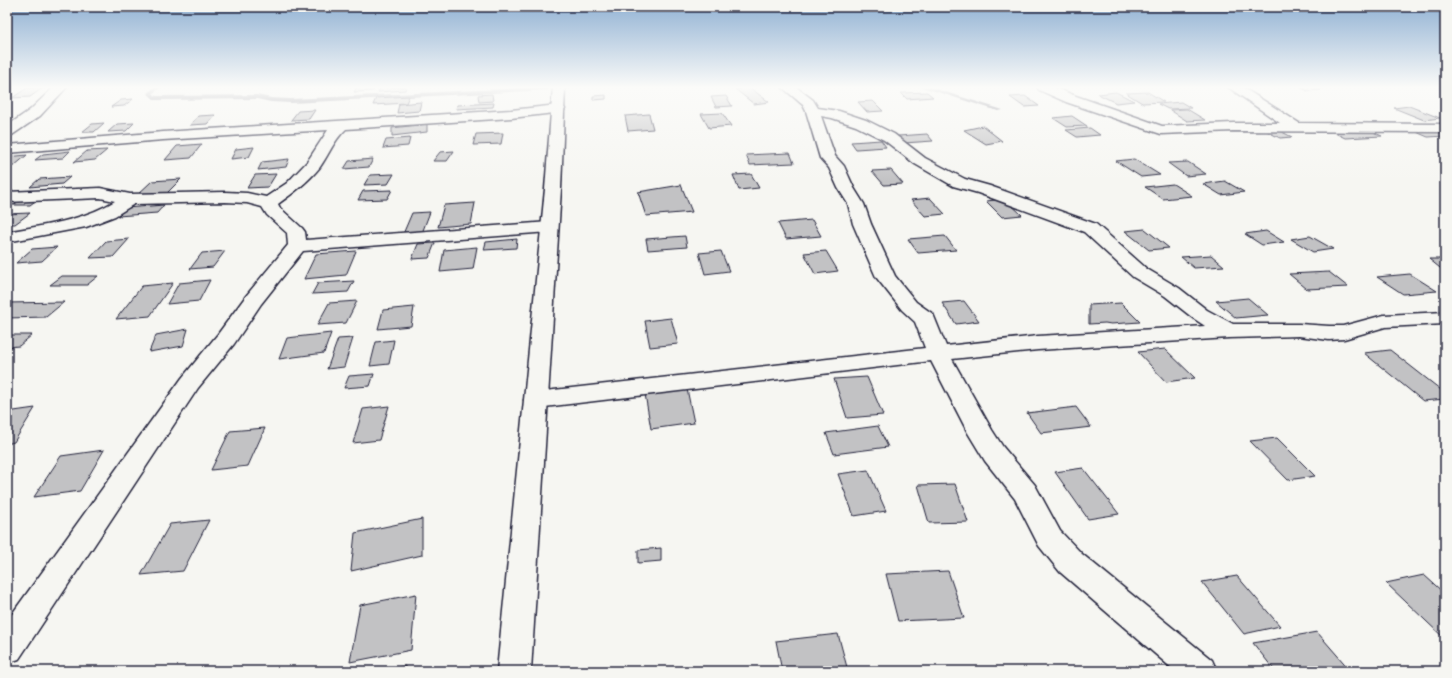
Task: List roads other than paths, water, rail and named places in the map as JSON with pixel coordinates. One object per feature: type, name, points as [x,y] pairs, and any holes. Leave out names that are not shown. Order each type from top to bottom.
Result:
[{"type":"main road","points":[[7,132],[26,119]]},
{"type":"main road","points":[[7,149],[163,136],[433,119]]},
{"type":"main road","points":[[514,671],[553,188],[557,119]]},
{"type":"main road","points":[[815,119],[828,158],[836,166],[846,188],[856,204],[862,224],[886,277],[909,306],[925,319],[938,353],[984,439],[994,454],[1025,492],[1042,520],[1049,538],[1071,563],[1200,671]]},
{"type":"main road","points":[[848,119],[861,123],[889,137],[920,161],[959,183],[984,189],[1035,210],[1090,228],[1140,273],[1172,292],[1200,314],[1229,331]]},
{"type":"main road","points":[[1129,119],[1161,130],[1295,127],[1445,128]]},
{"type":"main road","points":[[1282,119],[1295,127]]},
{"type":"main road","points":[[7,197],[100,193],[130,199],[226,197],[247,198],[270,203],[293,186],[308,170],[332,134],[343,124]]},
{"type":"main road","points":[[7,236],[80,223],[109,212],[130,199]]},
{"type":"main road","points":[[7,648],[190,383],[226,339],[253,300],[297,246],[296,232],[273,211],[270,203]]},
{"type":"main road","points":[[297,246],[549,228]]},
{"type":"main road","points":[[536,400],[938,353],[1038,343],[1229,331],[1299,330],[1329,333],[1344,332],[1384,321],[1445,318]]}]
